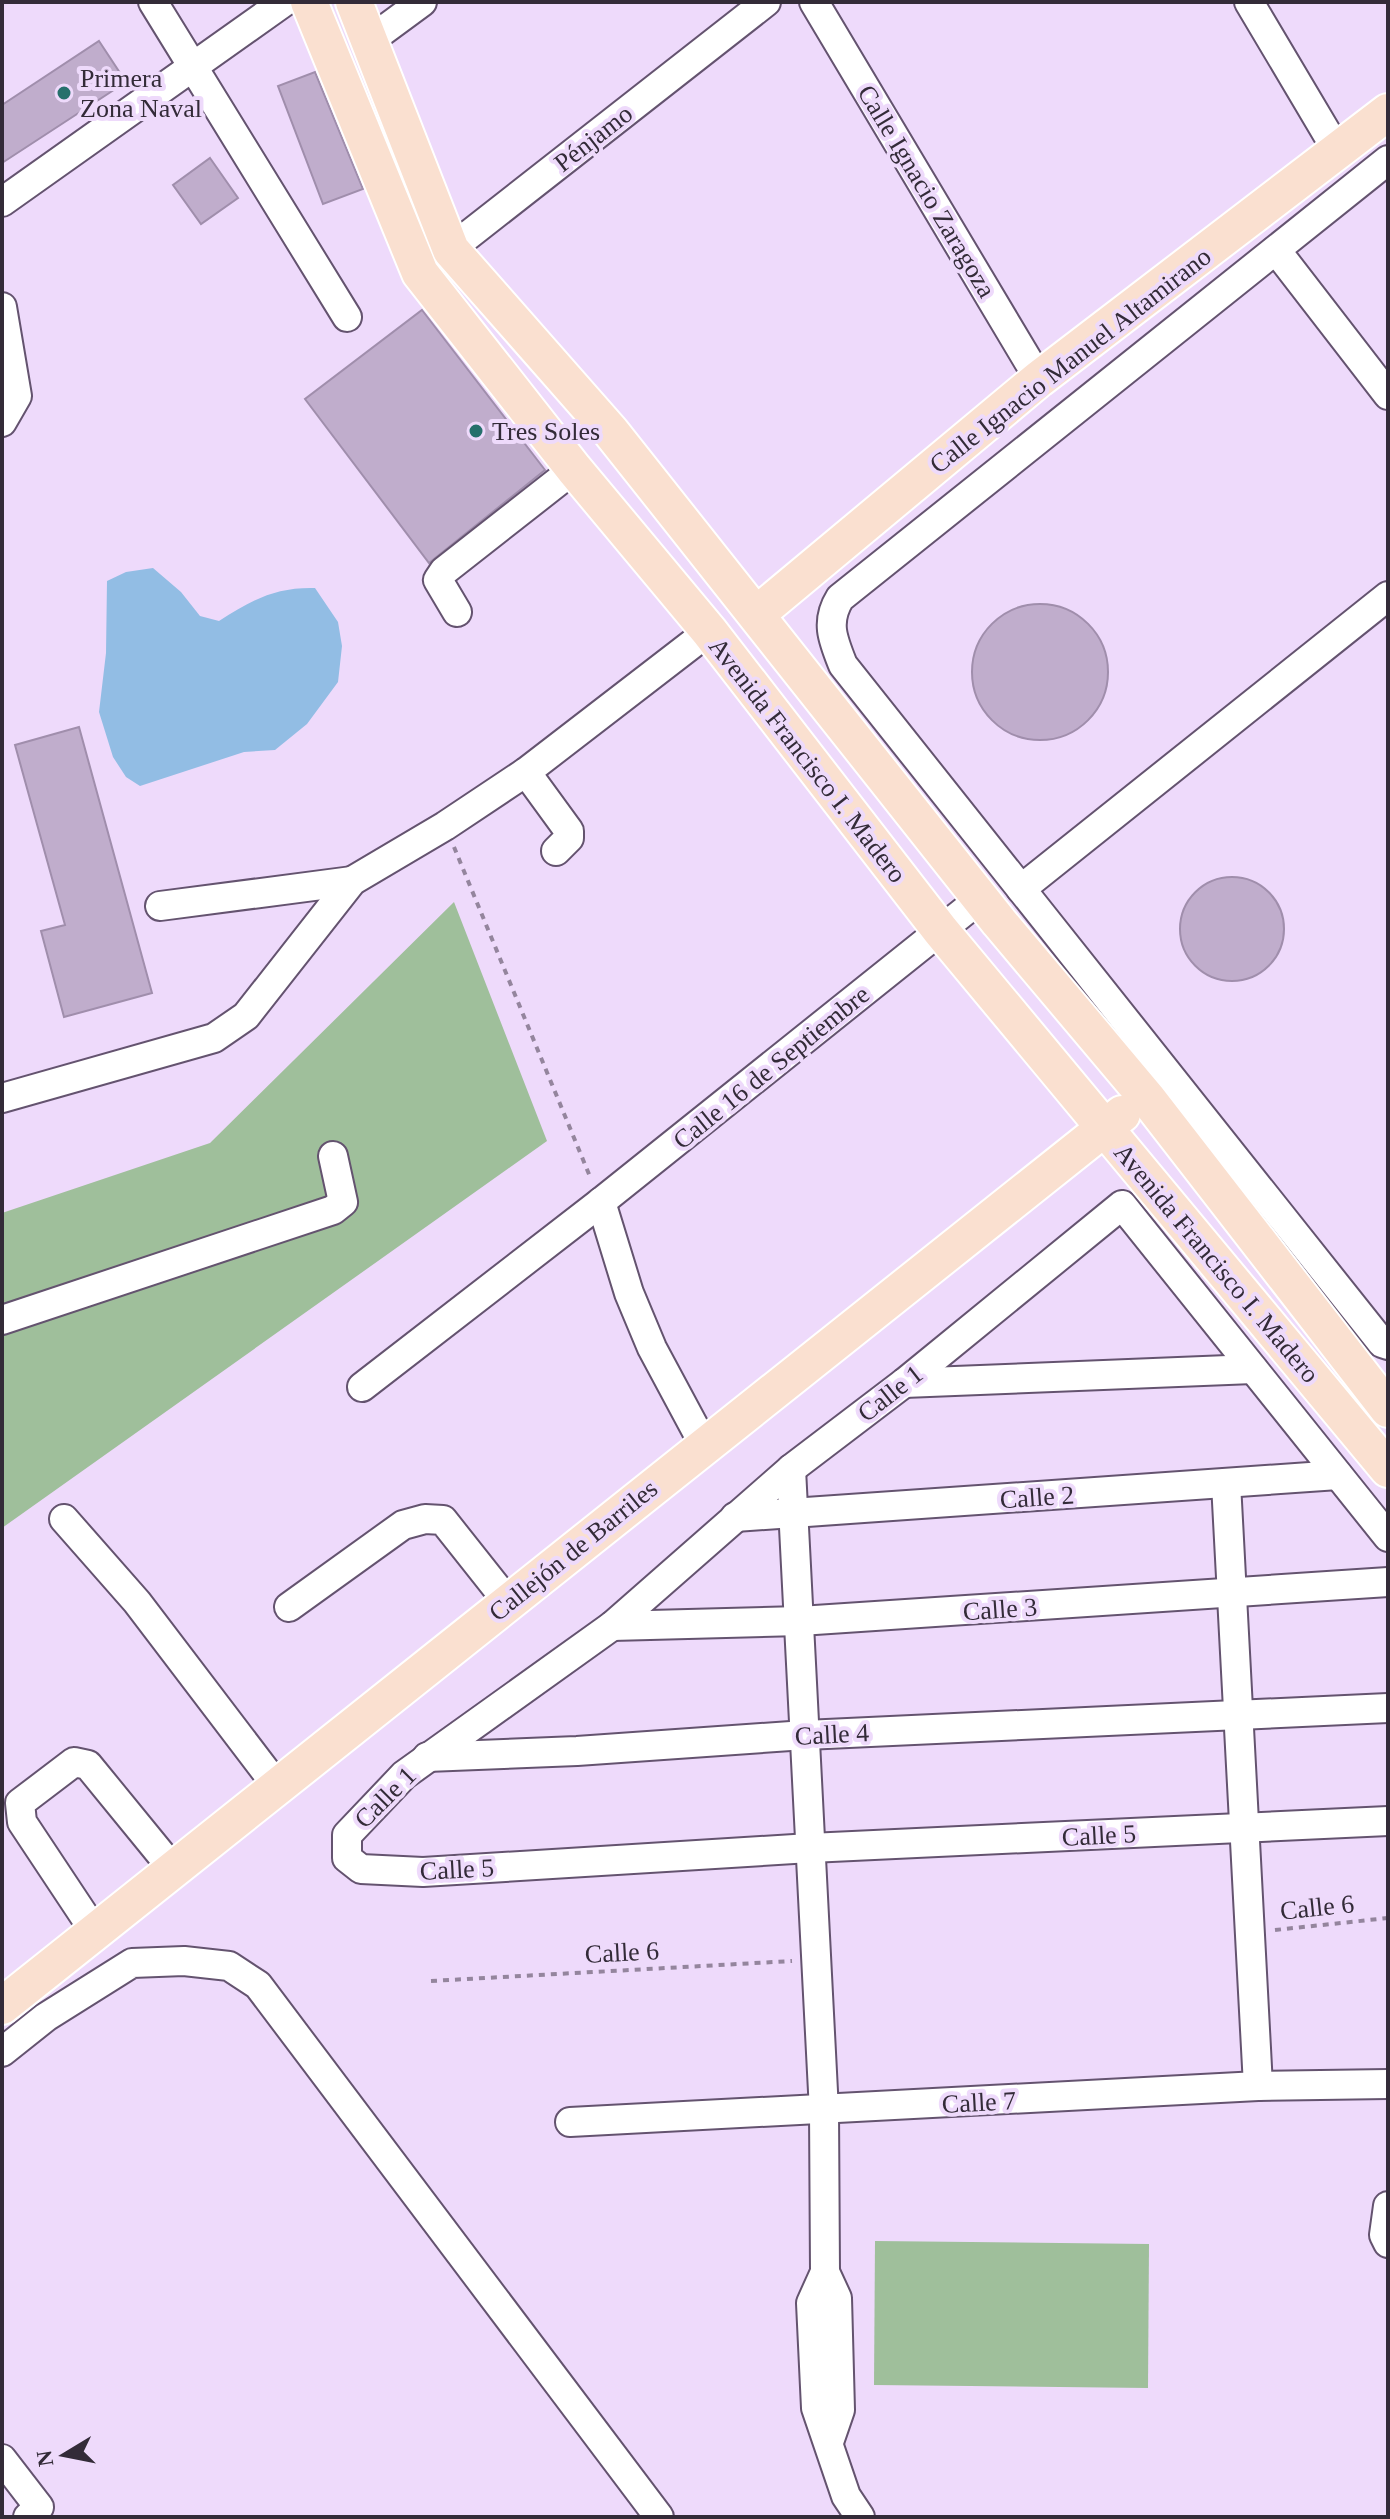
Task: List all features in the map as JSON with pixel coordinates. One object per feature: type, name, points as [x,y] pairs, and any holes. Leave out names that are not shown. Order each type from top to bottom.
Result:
[{"type":"main road","name":"Avenida Francisco I. Madero","points":[[309,2],[420,273],[574,469],[709,631],[941,931],[1388,1469]]},
{"type":"main road","name":"Avenida Francisco I. Madero","points":[[354,2],[451,250],[611,432],[981,898],[1147,1098],[1388,1409]]},
{"type":"main road","name":"Calle Ignacio Manuel Altamirano","points":[[757,614],[1039,379],[1388,112]]},
{"type":"main road","name":"Callejón de Barriles","points":[[2,2006],[1103,1126],[1147,1098]]},
{"type":"street","points":[[153,2],[347,317]]},
{"type":"street","points":[[2,202],[284,2]]},
{"type":"street","points":[[369,41],[422,2]]},
{"type":"street","name":"Pénjamo","points":[[420,273],[766,2]]},
{"type":"street","name":"Calle Ignacio Zaragoza","points":[[814,2],[1039,379]]},
{"type":"street","points":[[1249,2],[1338,152]]},
{"type":"street","points":[[1388,160],[840,598],[831,611],[829,626],[843,665],[1375,1334],[1388,1345]]},
{"type":"street","points":[[1276,250],[1388,395]]},
{"type":"street","points":[[2,307],[17,396],[2,422]]},
{"type":"street","points":[[457,612],[438,580],[444,571],[574,469]]},
{"type":"street","points":[[1021,889],[1388,596]]},
{"type":"street","points":[[2,1098],[214,1038],[246,1016],[352,881],[445,826],[526,772],[709,631]]},
{"type":"street","points":[[526,772],[569,831],[569,838],[556,851]]},
{"type":"street","points":[[160,906],[352,881]]},
{"type":"street","name":"Calle 16 de Septiembre","points":[[362,1387],[601,1202],[981,898]]},
{"type":"street","points":[[2,1320],[333,1210],[343,1202],[333,1156]]},
{"type":"street","points":[[601,1202],[629,1293],[652,1348],[704,1445]]},
{"type":"street","name":"Calle 1","points":[[347,1858],[347,1835],[404,1775],[612,1626],[791,1469],[904,1383],[1122,1205],[1388,1537]]},
{"type":"street","points":[[904,1383],[1253,1369]]},
{"type":"street","points":[[791,1469],[824,2111],[825,2272],[837,2298],[840,2410],[829,2442],[846,2496],[860,2517]]},
{"type":"street","name":"Calle 2","points":[[735,1517],[1338,1475]]},
{"type":"street","points":[[1226,1483],[1258,2086]]},
{"type":"street","points":[[64,1519],[137,1602],[277,1786]]},
{"type":"street","points":[[289,1607],[403,1525],[425,1519],[443,1520],[508,1602]]},
{"type":"street","name":"Calle 3","points":[[612,1626],[800,1621],[1388,1582]]},
{"type":"street","name":"Calle 4","points":[[427,1757],[577,1751],[805,1735],[1388,1708]]},
{"type":"street","points":[[95,1932],[22,1822],[20,1803],[74,1762],[88,1765],[173,1869]]},
{"type":"street","name":"Calle 5","points":[[347,1858],[361,1869],[423,1872],[810,1848],[1388,1821]]},
{"type":"street","points":[[2,2052],[46,2017],[132,1963],[184,1961],[229,1966],[258,1985],[659,2517]]},
{"type":"street","name":"Calle 7","points":[[570,2122],[1258,2086],[1388,2084]]},
{"type":"street","points":[[1386,2239],[1388,2206]]},
{"type":"street","points":[[2,2459],[39,2507],[28,2517]]},
{"type":"path","points":[[445,826],[601,1202]]},
{"type":"path","name":"Calle 6","points":[[1249,1933],[1388,1918]]},
{"type":"path","name":"Calle 6","points":[[431,1981],[815,1960]]},
{"type":"green space","points":[[454,902],[547,1141],[2,1528],[2,1213],[210,1143]]},
{"type":"green space","points":[[875,2241],[1149,2244],[1148,2388],[874,2385]]},
{"type":"water","points":[[153,568],[181,592],[200,616],[219,621],[264,596],[315,588],[338,622],[342,646],[338,682],[307,724],[275,750],[244,752],[140,786],[126,777],[113,757],[99,712],[106,653],[107,581],[126,572]]},
{"type":"building","name":"Primera Zona Naval","points":[[99,41],[126,82],[2,163],[2,105]]},
{"type":"building","points":[[315,72],[363,189],[323,204],[278,86]]},
{"type":"building","points":[[210,158],[238,198],[201,224],[173,185]]},
{"type":"building","points":[[422,310],[545,470],[429,563],[305,399]]},
{"type":"building","points":[[1040,604],[1066,609],[1088,624],[1103,646],[1108,672],[1103,698],[1088,720],[1066,735],[1040,740],[1014,735],[992,720],[977,698],[972,672],[977,646],[992,624],[1014,609]]},
{"type":"building","points":[[79,727],[152,993],[64,1017],[41,931],[65,925],[15,745]]},
{"type":"building","points":[[1232,877],[1252,881],[1275,900],[1284,929],[1280,949],[1261,972],[1232,981],[1212,977],[1189,958],[1180,929],[1184,909],[1203,886]]},
{"type":"place","name":"Primera Zona Naval","points":[[64,93]]},
{"type":"place","name":"Tres Soles","points":[[476,431]]}]
